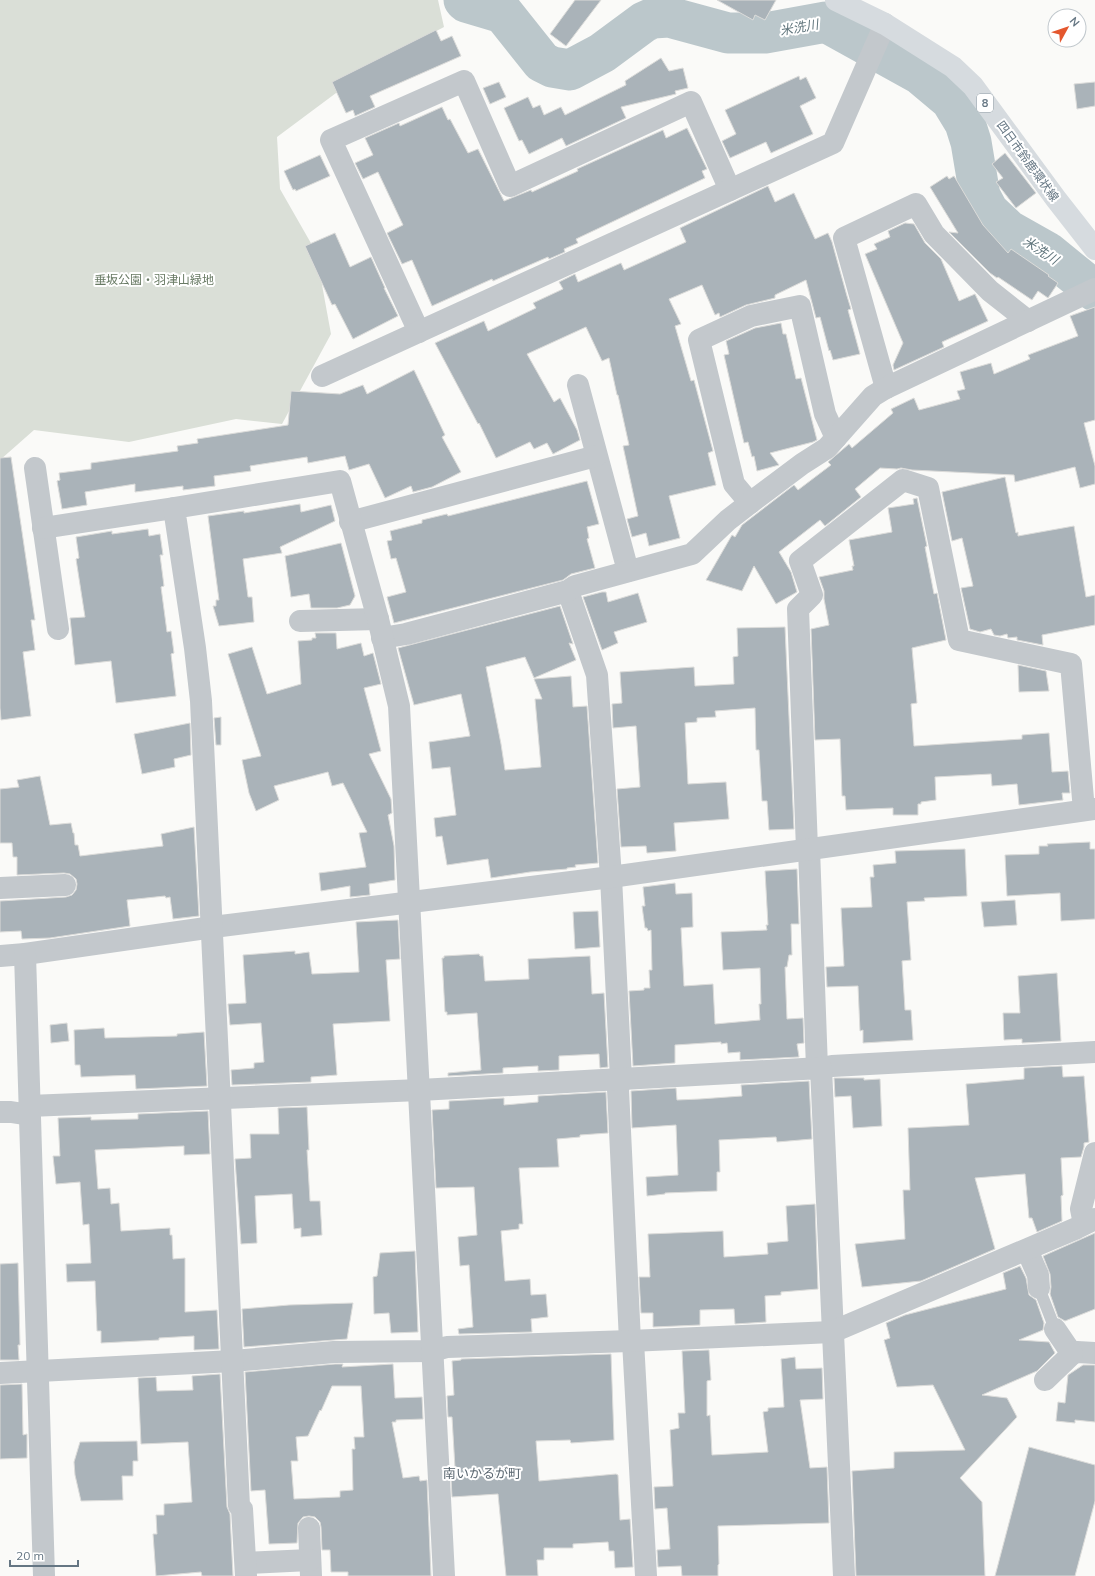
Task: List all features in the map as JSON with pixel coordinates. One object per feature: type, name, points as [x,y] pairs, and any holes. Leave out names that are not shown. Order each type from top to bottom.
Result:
[{"type":"main road","name":"四日市鈴鹿環状線","points":[[836,0],[953,67],[973,86],[1056,199],[1095,249]]},
{"type":"street","points":[[322,376],[833,143],[883,27]]},
{"type":"street","points":[[419,332],[331,140],[464,81],[510,186],[691,102],[730,190]]},
{"type":"street","points":[[886,388],[844,238],[916,204],[934,234],[990,291],[1028,321]]},
{"type":"street","points":[[300,621],[380,628],[406,634],[568,591],[575,586],[692,554],[728,520],[802,464],[827,448],[873,396],[886,388],[1095,289]]},
{"type":"street","points":[[750,503],[734,484],[700,340],[751,316],[800,306],[825,414],[836,438]]},
{"type":"street","points":[[578,385],[628,571]]},
{"type":"street","points":[[350,522],[596,456]]},
{"type":"street","points":[[35,468],[58,629]]},
{"type":"street","points":[[0,956],[25,954],[213,927],[611,877],[808,849],[1090,810],[1071,664],[959,640],[928,488],[903,480],[800,561],[812,595],[798,610],[808,849],[844,1576]]},
{"type":"street","points":[[43,528],[340,482],[380,628],[399,706],[444,1576]]},
{"type":"street","points":[[174,508],[195,648],[201,701],[240,1506],[242,1509],[246,1570],[311,1568],[309,1528]]},
{"type":"street","points":[[568,591],[597,675],[611,877],[621,1079],[618,1089],[646,1576]]},
{"type":"street","points":[[0,888],[65,885]]},
{"type":"street","points":[[25,954],[29,1111],[39,1371],[44,1576]]},
{"type":"street","points":[[0,1112],[221,1098],[420,1090],[1095,1052]]},
{"type":"street","points":[[0,1373],[233,1361],[334,1352],[433,1351],[447,1347],[632,1341],[832,1332],[1027,1250],[1090,1221],[1082,1209],[1095,1153]]},
{"type":"street","points":[[1027,1250],[1038,1275],[1038,1288]]},
{"type":"street","points":[[1055,1329],[1072,1354]]},
{"type":"street","points":[[1045,1380],[1072,1354],[1077,1352],[1095,1353]]},
{"type":"lane","points":[[1038,1288],[1055,1329]]},
{"type":"green space","name":"垂坂公園・羽津山緑地","points":[[0,0],[438,0],[444,27],[379,61],[277,137],[280,189],[316,252],[331,334],[282,424],[236,419],[129,442],[34,430],[0,460]]},
{"type":"building","points":[[575,0],[601,0],[566,46],[550,34]]},
{"type":"building","points":[[717,0],[776,0],[765,20],[755,15],[753,20]]},
{"type":"building","points":[[436,30],[441,41],[452,36],[461,56],[370,96],[375,107],[355,116],[353,110],[346,113],[332,82]]},
{"type":"building","points":[[661,58],[669,71],[683,68],[688,88],[675,91],[676,94],[621,107],[626,118],[566,146],[562,138],[529,154],[522,140],[519,141],[504,108],[528,97],[533,108],[540,105],[544,115],[561,107],[565,115],[626,85],[625,81]]},
{"type":"building","points":[[799,76],[800,80],[806,77],[816,98],[800,106],[813,134],[771,153],[766,142],[730,158],[722,141],[736,134],[725,110]]},
{"type":"building","points":[[499,82],[506,97],[490,104],[483,88]]},
{"type":"building","points":[[1095,82],[1095,106],[1077,109],[1074,84]]},
{"type":"building","points":[[442,107],[468,153],[478,149],[504,201],[531,190],[532,192],[578,171],[577,169],[663,130],[666,138],[687,128],[707,169],[702,171],[705,178],[576,239],[578,243],[564,249],[565,252],[549,259],[548,257],[493,281],[492,279],[432,306],[412,260],[402,264],[387,233],[403,225],[378,172],[363,179],[355,163],[373,155],[365,138],[399,123],[400,126]]},
{"type":"building","points":[[1005,153],[1036,193],[1016,208],[996,182],[1003,178],[992,164]]},
{"type":"building","points":[[320,155],[330,176],[296,191],[295,189],[293,190],[284,171]]},
{"type":"building","points":[[947,176],[949,179],[954,176],[983,225],[1008,253],[1011,249],[1049,275],[1048,276],[1058,283],[1048,298],[1038,291],[1032,300],[998,277],[997,278],[990,273],[949,232],[958,233],[930,187]]},
{"type":"building","points":[[768,186],[775,202],[794,193],[815,239],[828,233],[832,242],[851,309],[848,310],[860,354],[833,360],[830,350],[829,351],[820,317],[816,318],[806,280],[775,295],[775,298],[746,305],[720,317],[719,313],[715,315],[702,285],[669,299],[681,324],[675,326],[691,381],[694,380],[713,451],[708,453],[716,485],[669,496],[680,538],[649,546],[646,533],[632,537],[627,519],[638,516],[623,446],[629,445],[609,358],[602,361],[586,327],[527,354],[554,402],[560,398],[577,430],[580,440],[553,454],[547,443],[534,449],[530,442],[496,458],[479,423],[478,424],[435,343],[484,321],[488,331],[536,308],[533,303],[563,289],[559,282],[575,274],[578,282],[621,263],[624,270],[686,242],[680,228]]},
{"type":"building","points":[[905,223],[914,224],[925,243],[941,259],[959,301],[975,294],[988,321],[942,342],[944,347],[894,370],[893,365],[903,343],[865,254],[877,249],[874,244],[890,237],[888,231]]},
{"type":"building","points":[[335,233],[350,267],[371,257],[398,316],[353,339],[335,304],[332,305],[305,246]]},
{"type":"building","points":[[1095,307],[1095,420],[1084,423],[1095,466],[1095,484],[1080,488],[1075,467],[1015,482],[1014,475],[880,468],[855,489],[861,497],[825,526],[820,520],[779,552],[791,572],[797,592],[776,604],[754,566],[742,591],[706,580],[732,535],[735,537],[742,525],[794,485],[798,490],[831,465],[828,462],[849,444],[852,448],[893,413],[891,409],[914,398],[919,410],[960,399],[957,391],[965,389],[960,372],[991,363],[994,374],[1030,359],[1028,355],[1078,336],[1070,316]]},
{"type":"building","points":[[781,323],[783,334],[786,334],[796,379],[801,378],[817,440],[770,453],[779,465],[757,471],[754,456],[752,457],[748,442],[744,443],[724,355],[729,354],[726,341],[755,328]]},
{"type":"building","points":[[414,370],[445,435],[442,437],[461,472],[432,487],[413,492],[411,486],[385,498],[369,464],[349,470],[345,456],[308,463],[307,457],[250,466],[251,471],[214,476],[215,486],[183,490],[183,486],[135,492],[135,484],[85,492],[87,505],[62,509],[57,481],[60,480],[59,473],[91,469],[91,463],[178,451],[177,446],[198,443],[197,439],[288,425],[291,391],[340,394],[363,385],[367,394]]},
{"type":"building","points":[[11,457],[35,620],[31,620],[35,650],[23,652],[31,716],[1,720],[0,458]]},
{"type":"building","points":[[1005,477],[1016,533],[1018,532],[1018,536],[1074,526],[1086,597],[1095,595],[1095,625],[1042,635],[1043,645],[1017,640],[1017,637],[1008,638],[1007,634],[1000,636],[994,635],[991,629],[980,632],[970,629],[961,588],[973,586],[962,538],[952,541],[942,492]]},
{"type":"building","points":[[587,481],[599,524],[587,527],[589,538],[587,539],[595,568],[571,574],[563,580],[394,623],[387,597],[406,592],[396,558],[391,559],[387,541],[392,540],[390,531],[422,523],[422,520],[447,514],[448,516]]},
{"type":"building","points":[[917,498],[927,546],[925,547],[934,594],[937,593],[946,640],[912,648],[917,703],[911,704],[914,746],[1022,739],[1022,735],[1049,733],[1052,772],[1068,771],[1070,793],[1062,793],[1063,800],[1019,805],[1017,784],[992,786],[991,774],[935,777],[936,800],[921,802],[921,804],[918,804],[918,815],[893,815],[893,808],[846,810],[845,796],[842,796],[840,739],[815,740],[811,629],[829,625],[824,591],[819,577],[853,570],[852,566],[854,566],[849,540],[892,532],[888,508],[914,504],[913,499]]},
{"type":"building","points":[[300,504],[301,512],[331,505],[335,521],[280,547],[282,553],[243,559],[248,597],[252,597],[254,622],[219,626],[213,606],[216,606],[216,600],[219,600],[208,516],[244,511],[244,513]]},
{"type":"building","points":[[148,529],[149,536],[160,534],[163,555],[160,555],[164,586],[161,587],[167,632],[171,631],[174,653],[171,654],[176,696],[116,703],[111,661],[75,665],[70,618],[85,617],[76,559],[79,558],[76,537],[112,531],[112,534]]},
{"type":"building","points":[[341,543],[355,596],[350,605],[337,608],[311,608],[309,594],[291,597],[285,556]]},
{"type":"building","points":[[606,592],[608,602],[638,593],[647,622],[614,632],[618,643],[602,650],[583,597]]},
{"type":"building","points":[[560,606],[573,644],[569,643],[576,660],[534,678],[525,657],[486,667],[505,770],[541,767],[535,699],[542,699],[534,679],[571,676],[573,707],[587,706],[598,863],[575,865],[576,867],[567,869],[530,872],[491,878],[488,859],[447,865],[442,836],[436,837],[434,818],[456,815],[450,767],[432,769],[429,742],[470,736],[461,694],[414,705],[398,648]]},
{"type":"building","points":[[785,627],[794,829],[769,830],[767,801],[762,801],[759,750],[756,750],[755,708],[715,711],[716,717],[697,718],[697,722],[685,723],[688,784],[726,782],[729,819],[674,823],[676,851],[647,853],[646,846],[621,847],[617,789],[640,787],[636,726],[613,728],[612,704],[622,703],[620,672],[694,667],[695,686],[734,684],[733,657],[738,656],[737,628]]},
{"type":"building","points":[[315,633],[336,633],[337,649],[361,643],[364,656],[373,653],[381,684],[364,688],[381,751],[369,754],[391,799],[392,813],[388,815],[394,846],[395,880],[369,884],[370,895],[350,897],[350,886],[321,891],[319,873],[366,867],[359,833],[367,832],[343,783],[332,786],[328,772],[274,786],[279,800],[256,811],[249,793],[242,760],[261,756],[228,654],[252,647],[267,694],[301,684],[298,641],[312,640],[312,638],[316,638]]},
{"type":"building","points":[[1018,665],[1046,671],[1049,691],[1019,692]]},
{"type":"building","points":[[221,717],[221,745],[216,745],[214,718]]},
{"type":"building","points":[[190,723],[191,755],[174,759],[175,767],[142,774],[134,734]]},
{"type":"building","points":[[40,776],[50,825],[71,823],[75,845],[78,845],[80,856],[163,846],[161,834],[194,827],[199,916],[173,919],[170,897],[166,898],[165,896],[127,900],[130,926],[50,938],[22,939],[21,931],[0,932],[0,901],[66,897],[72,895],[76,890],[76,879],[70,874],[17,875],[17,857],[13,857],[12,843],[0,843],[0,789],[19,787],[17,780]]},
{"type":"building","points":[[1090,842],[1090,849],[1095,849],[1095,919],[1061,921],[1060,893],[1007,896],[1005,855],[1039,854],[1039,846],[1048,846],[1047,844]]},
{"type":"building","points":[[965,849],[967,896],[924,898],[925,901],[907,902],[911,960],[902,961],[905,1010],[911,1010],[913,1040],[863,1043],[863,1030],[860,1031],[858,986],[827,987],[826,967],[844,966],[841,908],[872,907],[870,877],[874,877],[873,865],[896,863],[895,851]]},
{"type":"building","points":[[797,869],[799,924],[791,924],[792,955],[789,955],[787,967],[785,967],[787,1019],[803,1018],[804,1043],[797,1044],[799,1057],[740,1060],[740,1052],[728,1053],[727,1043],[721,1044],[721,1042],[675,1045],[675,1063],[633,1066],[629,991],[650,988],[649,970],[652,970],[651,930],[648,931],[647,928],[645,928],[642,906],[645,906],[643,887],[675,883],[676,894],[692,893],[693,927],[681,928],[684,986],[713,984],[715,1024],[760,1020],[760,968],[723,970],[721,932],[767,930],[765,871]]},
{"type":"building","points":[[1015,900],[1017,925],[984,927],[981,902]]},
{"type":"building","points":[[598,911],[600,947],[575,949],[573,912]]},
{"type":"building","points":[[398,920],[400,959],[386,960],[390,1021],[333,1024],[337,1075],[311,1077],[311,1082],[232,1085],[231,1070],[254,1068],[254,1063],[264,1062],[261,1023],[230,1025],[228,1004],[246,1003],[243,955],[295,951],[295,954],[309,952],[312,974],[359,972],[356,922]]},
{"type":"building","points":[[479,954],[480,956],[483,956],[485,981],[529,979],[528,959],[590,956],[592,994],[604,993],[608,1067],[600,1068],[599,1054],[559,1056],[559,1070],[538,1071],[538,1066],[503,1068],[503,1073],[448,1076],[448,1073],[481,1070],[477,1013],[447,1015],[447,1012],[445,1012],[442,958],[444,958],[444,956]]},
{"type":"building","points":[[1057,973],[1061,1041],[1022,1043],[1022,1039],[1004,1040],[1003,1013],[1020,1013],[1018,976]]},
{"type":"building","points":[[67,1023],[69,1041],[51,1043],[50,1025]]},
{"type":"building","points":[[104,1028],[105,1038],[177,1036],[177,1034],[204,1032],[207,1086],[136,1089],[135,1075],[81,1077],[80,1065],[75,1065],[74,1030]]},
{"type":"building","points":[[1062,1066],[1063,1077],[1084,1076],[1089,1142],[1084,1143],[1081,1157],[1061,1158],[1063,1195],[1061,1196],[1062,1221],[1037,1232],[1032,1218],[1029,1218],[1025,1174],[975,1178],[995,1249],[921,1281],[862,1287],[855,1244],[905,1239],[903,1190],[910,1190],[908,1128],[969,1125],[966,1084],[1024,1079],[1024,1068]]},
{"type":"building","points":[[834,1078],[864,1078],[864,1080],[880,1079],[882,1126],[853,1128],[851,1096],[835,1097]]},
{"type":"building","points":[[809,1081],[812,1139],[777,1142],[776,1137],[719,1140],[720,1172],[717,1172],[717,1191],[665,1193],[647,1196],[646,1177],[678,1175],[676,1125],[632,1128],[631,1091],[676,1088],[677,1100],[700,1099],[742,1096],[741,1085]]},
{"type":"building","points":[[606,1092],[608,1133],[580,1135],[580,1137],[557,1139],[559,1167],[519,1168],[523,1224],[519,1224],[519,1229],[501,1231],[505,1281],[530,1279],[531,1295],[546,1294],[548,1317],[531,1319],[532,1332],[459,1334],[458,1329],[473,1327],[469,1265],[460,1266],[458,1237],[477,1235],[474,1187],[436,1188],[432,1110],[449,1109],[449,1101],[504,1098],[504,1105],[538,1102],[538,1096]]},
{"type":"building","points":[[307,1107],[309,1150],[307,1150],[310,1201],[320,1201],[322,1235],[301,1237],[301,1228],[294,1229],[292,1194],[255,1196],[257,1243],[241,1244],[235,1159],[251,1158],[250,1134],[279,1134],[278,1108]]},
{"type":"building","points":[[208,1111],[210,1154],[184,1155],[184,1146],[95,1150],[98,1189],[110,1188],[111,1204],[119,1203],[121,1231],[170,1228],[170,1235],[172,1235],[173,1259],[185,1258],[185,1312],[217,1310],[219,1349],[194,1350],[194,1336],[159,1338],[159,1340],[101,1343],[101,1331],[97,1331],[95,1281],[67,1282],[66,1264],[91,1263],[89,1224],[83,1225],[80,1182],[56,1184],[53,1156],[60,1156],[58,1118],[91,1117],[91,1120],[138,1119],[138,1114]]},
{"type":"building","points":[[815,1204],[818,1289],[781,1292],[781,1295],[765,1296],[766,1322],[735,1324],[734,1309],[700,1310],[700,1325],[653,1327],[653,1313],[641,1313],[639,1277],[650,1277],[648,1234],[723,1231],[724,1257],[768,1254],[767,1243],[788,1241],[786,1206]]},
{"type":"building","points":[[1095,1233],[1095,1309],[1065,1321],[1058,1317],[1050,1294],[1050,1274],[1043,1256]]},
{"type":"building","points":[[415,1251],[418,1332],[391,1333],[389,1313],[374,1314],[373,1277],[377,1276],[380,1253]]},
{"type":"building","points":[[18,1263],[19,1360],[0,1360],[0,1264]]},
{"type":"building","points":[[1020,1266],[1026,1278],[1029,1295],[1036,1300],[1044,1323],[1043,1330],[1019,1340],[1049,1342],[1055,1353],[1037,1371],[982,1395],[1007,1398],[1017,1417],[960,1478],[982,1502],[985,1576],[856,1576],[852,1471],[894,1468],[894,1452],[965,1450],[933,1385],[897,1387],[884,1340],[890,1338],[886,1323],[905,1315],[1006,1289],[1003,1273]]},
{"type":"building","points":[[353,1303],[347,1339],[244,1347],[242,1309],[289,1305]]},
{"type":"building","points":[[709,1350],[711,1380],[707,1381],[707,1416],[710,1415],[712,1455],[768,1452],[763,1412],[768,1411],[768,1408],[784,1407],[781,1359],[795,1357],[796,1369],[822,1368],[823,1399],[800,1400],[810,1468],[827,1467],[829,1523],[718,1526],[718,1576],[682,1576],[681,1566],[658,1567],[657,1550],[670,1549],[667,1508],[655,1509],[654,1487],[673,1486],[670,1430],[679,1428],[678,1413],[685,1413],[682,1351]]},
{"type":"building","points":[[611,1354],[614,1440],[571,1443],[570,1440],[536,1441],[539,1481],[618,1475],[620,1520],[630,1519],[633,1567],[615,1568],[614,1551],[609,1551],[608,1542],[573,1544],[573,1548],[544,1548],[544,1560],[537,1560],[538,1576],[506,1576],[498,1494],[452,1497],[451,1478],[454,1478],[453,1468],[455,1468],[452,1417],[448,1417],[447,1396],[454,1395],[452,1361],[461,1359]]},
{"type":"building","points":[[335,1364],[343,1364],[342,1367],[393,1364],[395,1398],[422,1397],[423,1419],[396,1420],[396,1422],[392,1422],[403,1478],[419,1476],[420,1481],[427,1480],[431,1576],[348,1576],[348,1572],[331,1572],[330,1550],[322,1550],[320,1522],[315,1517],[303,1517],[298,1523],[297,1543],[269,1544],[265,1490],[251,1491],[245,1372]],"holes":[[[332,1386],[361,1386],[364,1437],[354,1437],[355,1449],[352,1449],[353,1490],[340,1491],[340,1497],[294,1499],[291,1461],[298,1461],[296,1437],[308,1436]]]},
{"type":"building","points":[[1083,1365],[1095,1365],[1095,1422],[1075,1420],[1075,1423],[1056,1421],[1058,1402],[1065,1403],[1068,1375]]},
{"type":"building","points":[[220,1374],[227,1507],[230,1514],[233,1576],[202,1576],[201,1572],[156,1576],[153,1534],[157,1534],[156,1515],[164,1515],[164,1504],[192,1502],[188,1442],[141,1444],[138,1378],[156,1377],[157,1391],[193,1390],[192,1376]]},
{"type":"building","points":[[22,1384],[23,1435],[27,1434],[27,1458],[0,1459],[0,1385]]},
{"type":"building","points":[[137,1441],[138,1461],[133,1461],[133,1476],[122,1476],[123,1500],[81,1501],[75,1475],[74,1462],[80,1442]]},
{"type":"building","points":[[1029,1447],[1095,1465],[1095,1501],[1075,1576],[995,1576]]},
{"type":"waterway","name":"米洗川","points":[[464,0],[466,2],[503,13],[542,62],[552,67],[570,70],[602,53],[644,22],[653,18],[669,17],[728,33],[765,33],[826,22],[920,74],[951,100],[965,123],[971,142],[980,196],[988,211],[1008,230],[1047,252],[1095,291]]},
{"type":"district","name":"南いかるが町","points":[[482,1473]]}]
